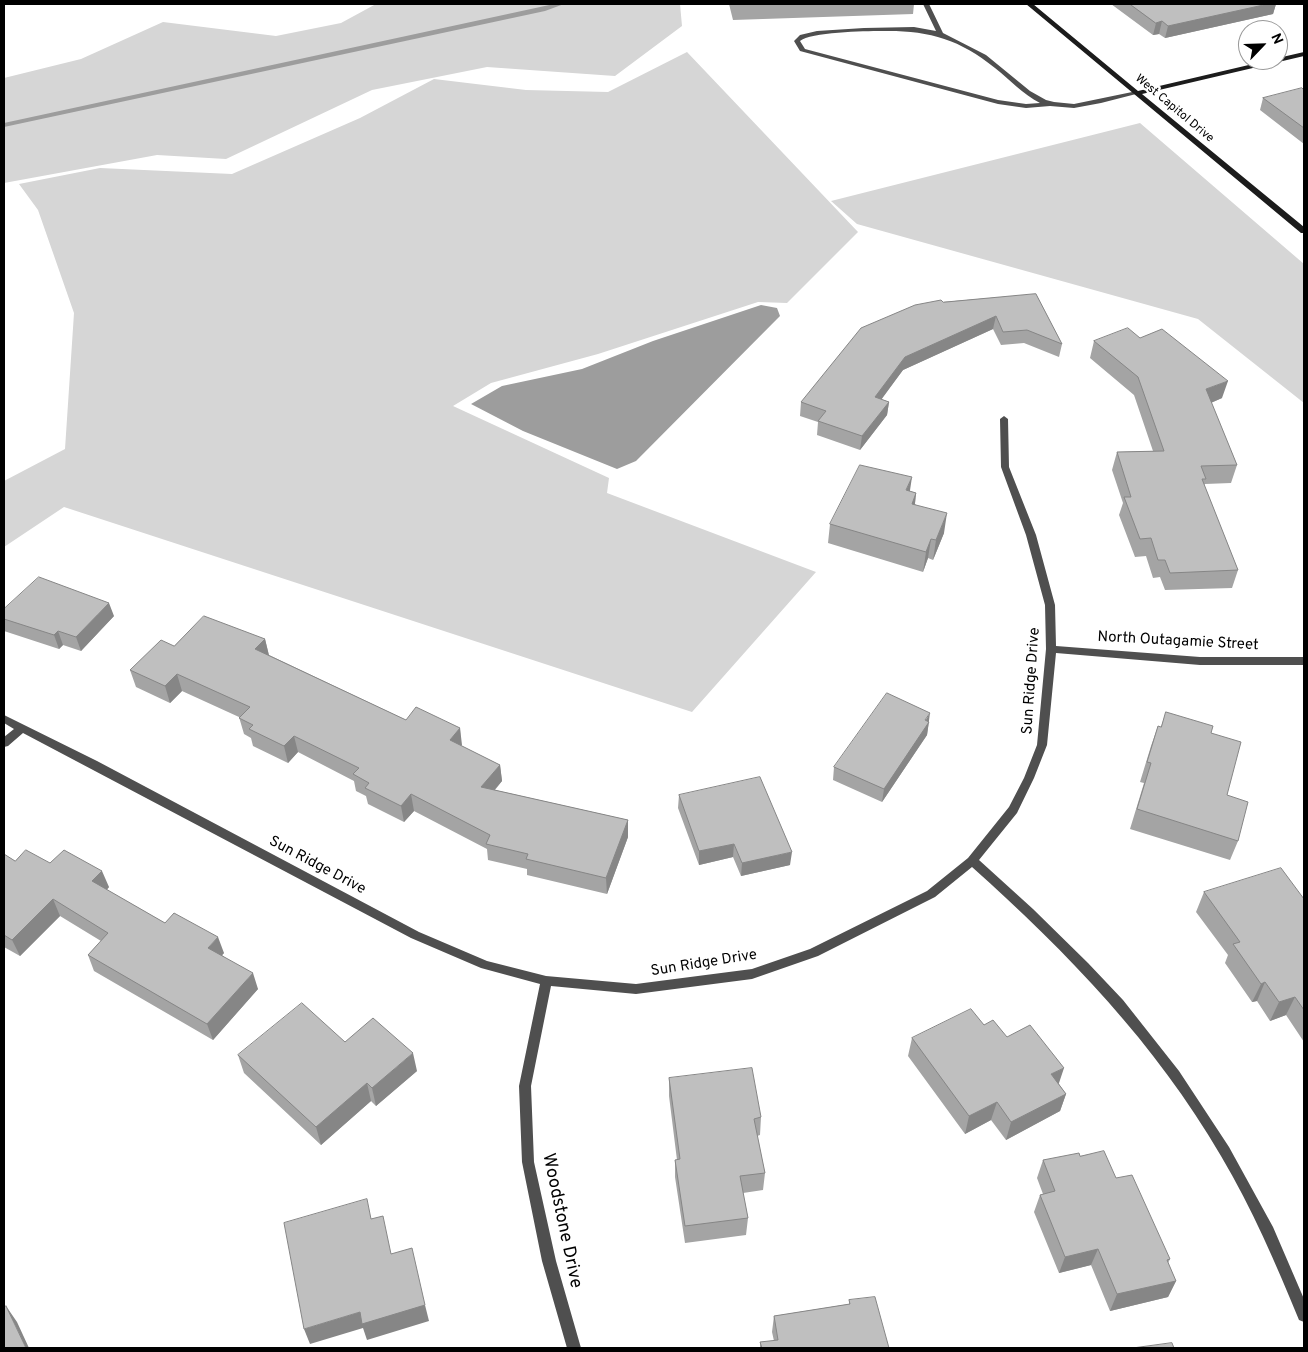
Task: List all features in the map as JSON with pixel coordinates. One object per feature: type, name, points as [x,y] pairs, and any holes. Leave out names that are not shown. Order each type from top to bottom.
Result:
[{"type":"street","points":[[926,4],[941,35]]},
{"type":"street","name":"West Capitol Drive","points":[[1029,4],[1304,231]]},
{"type":"street","points":[[1049,104],[1032,98],[1020,84],[994,63],[941,35],[912,29],[836,32],[802,36],[797,41],[802,50],[998,102],[1026,106],[1049,104],[1068,106],[1137,93],[1304,54]]},
{"type":"street","name":"Sun Ridge Drive","points":[[4,719],[415,935],[485,964],[546,981],[636,989],[752,974],[814,954],[932,894],[972,861],[1013,810],[1042,745],[1051,649],[1050,605],[1031,535],[1005,468],[1004,419]]},
{"type":"street","name":"North Outagamie Street","points":[[1051,649],[1200,661],[1304,661]]},
{"type":"street","points":[[4,743],[22,728]]},
{"type":"street","points":[[972,861],[1042,923],[1119,1004],[1180,1082],[1233,1162],[1288,1272],[1304,1314]]},
{"type":"street","name":"Woodstone Drive","points":[[546,981],[525,1086],[528,1162],[548,1261],[574,1348]]},
{"type":"shaded area","points":[[376,4],[680,4],[682,26],[615,76],[487,67],[372,90],[226,159],[157,155],[4,183],[4,78],[81,59],[163,22],[276,36],[341,23]]},
{"type":"shaded area","points":[[687,52],[858,232],[787,303],[758,302],[598,354],[491,383],[453,406],[609,478],[607,493],[816,572],[692,712],[64,507],[4,547],[4,481],[65,449],[74,313],[38,210],[19,184],[100,168],[232,174],[360,118],[434,79],[526,90],[608,92]]},
{"type":"shaded area","points":[[1140,123],[1304,264],[1304,403],[1198,319],[857,224],[831,201]]},
{"type":"shaded area","points":[[761,305],[777,308],[780,316],[636,461],[617,469],[523,431],[471,404],[502,386],[582,369],[653,341]]},
{"type":"building","points":[[1130,4],[1268,4],[1168,26],[1162,21],[1156,23]]},
{"type":"building","points":[[1302,88],[1304,90],[1304,128],[1263,98]]},
{"type":"building","points":[[1036,294],[1062,344],[1027,330],[1003,332],[996,316],[905,357],[875,397],[889,402],[862,436],[818,421],[826,411],[801,402],[861,328],[915,305],[941,300],[943,302]]},
{"type":"building","points":[[1128,328],[1140,338],[1162,329],[1228,381],[1206,389],[1237,465],[1201,466],[1206,479],[1202,479],[1238,570],[1170,573],[1165,560],[1158,560],[1151,538],[1140,539],[1124,497],[1131,497],[1117,452],[1164,451],[1138,377],[1094,341]]},
{"type":"building","points":[[860,465],[912,477],[906,490],[916,493],[912,504],[947,513],[936,540],[931,539],[926,552],[830,524]]},
{"type":"building","points":[[39,577],[109,603],[76,637],[58,631],[54,635],[4,619],[4,609]]},
{"type":"building","points":[[204,616],[265,639],[255,649],[406,720],[416,707],[460,728],[450,740],[500,765],[481,787],[628,820],[606,878],[526,859],[528,854],[486,844],[490,835],[411,794],[401,806],[365,788],[369,783],[353,774],[359,768],[294,736],[284,746],[249,729],[253,725],[239,718],[250,707],[177,674],[165,686],[130,670],[161,640],[174,646]]},
{"type":"building","points":[[887,693],[930,713],[925,720],[929,722],[884,789],[834,767]]},
{"type":"building","points":[[1166,712],[1213,726],[1211,733],[1241,742],[1227,795],[1248,802],[1238,841],[1137,809],[1151,763],[1147,762],[1158,726],[1161,727]]},
{"type":"building","points":[[760,777],[792,852],[742,863],[734,844],[699,851],[679,795]]},
{"type":"building","points":[[26,850],[50,863],[64,850],[102,871],[92,881],[165,923],[174,913],[218,937],[208,948],[253,973],[207,1024],[88,955],[108,933],[53,899],[12,940],[4,935],[4,854],[15,861]]},
{"type":"building","points":[[1281,868],[1304,899],[1304,1010],[1295,997],[1279,1002],[1265,982],[1261,984],[1233,944],[1240,942],[1204,892]]},
{"type":"building","points":[[302,1003],[345,1042],[373,1018],[413,1053],[372,1088],[367,1083],[316,1127],[238,1055]]},
{"type":"building","points":[[971,1009],[984,1025],[993,1020],[1007,1037],[1030,1025],[1064,1068],[1051,1074],[1066,1094],[1011,1122],[997,1102],[969,1116],[912,1038]]},
{"type":"building","points":[[752,1068],[761,1117],[754,1119],[765,1173],[740,1176],[748,1218],[685,1226],[675,1160],[680,1159],[669,1078]]},
{"type":"building","points":[[1104,1151],[1116,1178],[1132,1175],[1170,1259],[1167,1260],[1176,1281],[1117,1294],[1098,1249],[1065,1257],[1040,1195],[1055,1191],[1043,1160],[1079,1153],[1080,1156]]},
{"type":"building","points":[[367,1199],[371,1219],[383,1216],[391,1254],[412,1248],[425,1305],[362,1324],[360,1312],[304,1329],[284,1223]]},
{"type":"building","points":[[875,1297],[889,1348],[762,1348],[760,1342],[778,1340],[774,1316],[850,1304],[849,1300]]},
{"type":"building","points":[[6,1306],[26,1348],[4,1348],[4,1308]]},
{"type":"building","points":[[1172,1343],[1174,1348],[1133,1348]]},
{"type":"waterway","points":[[4,125],[545,9],[560,4]]}]
